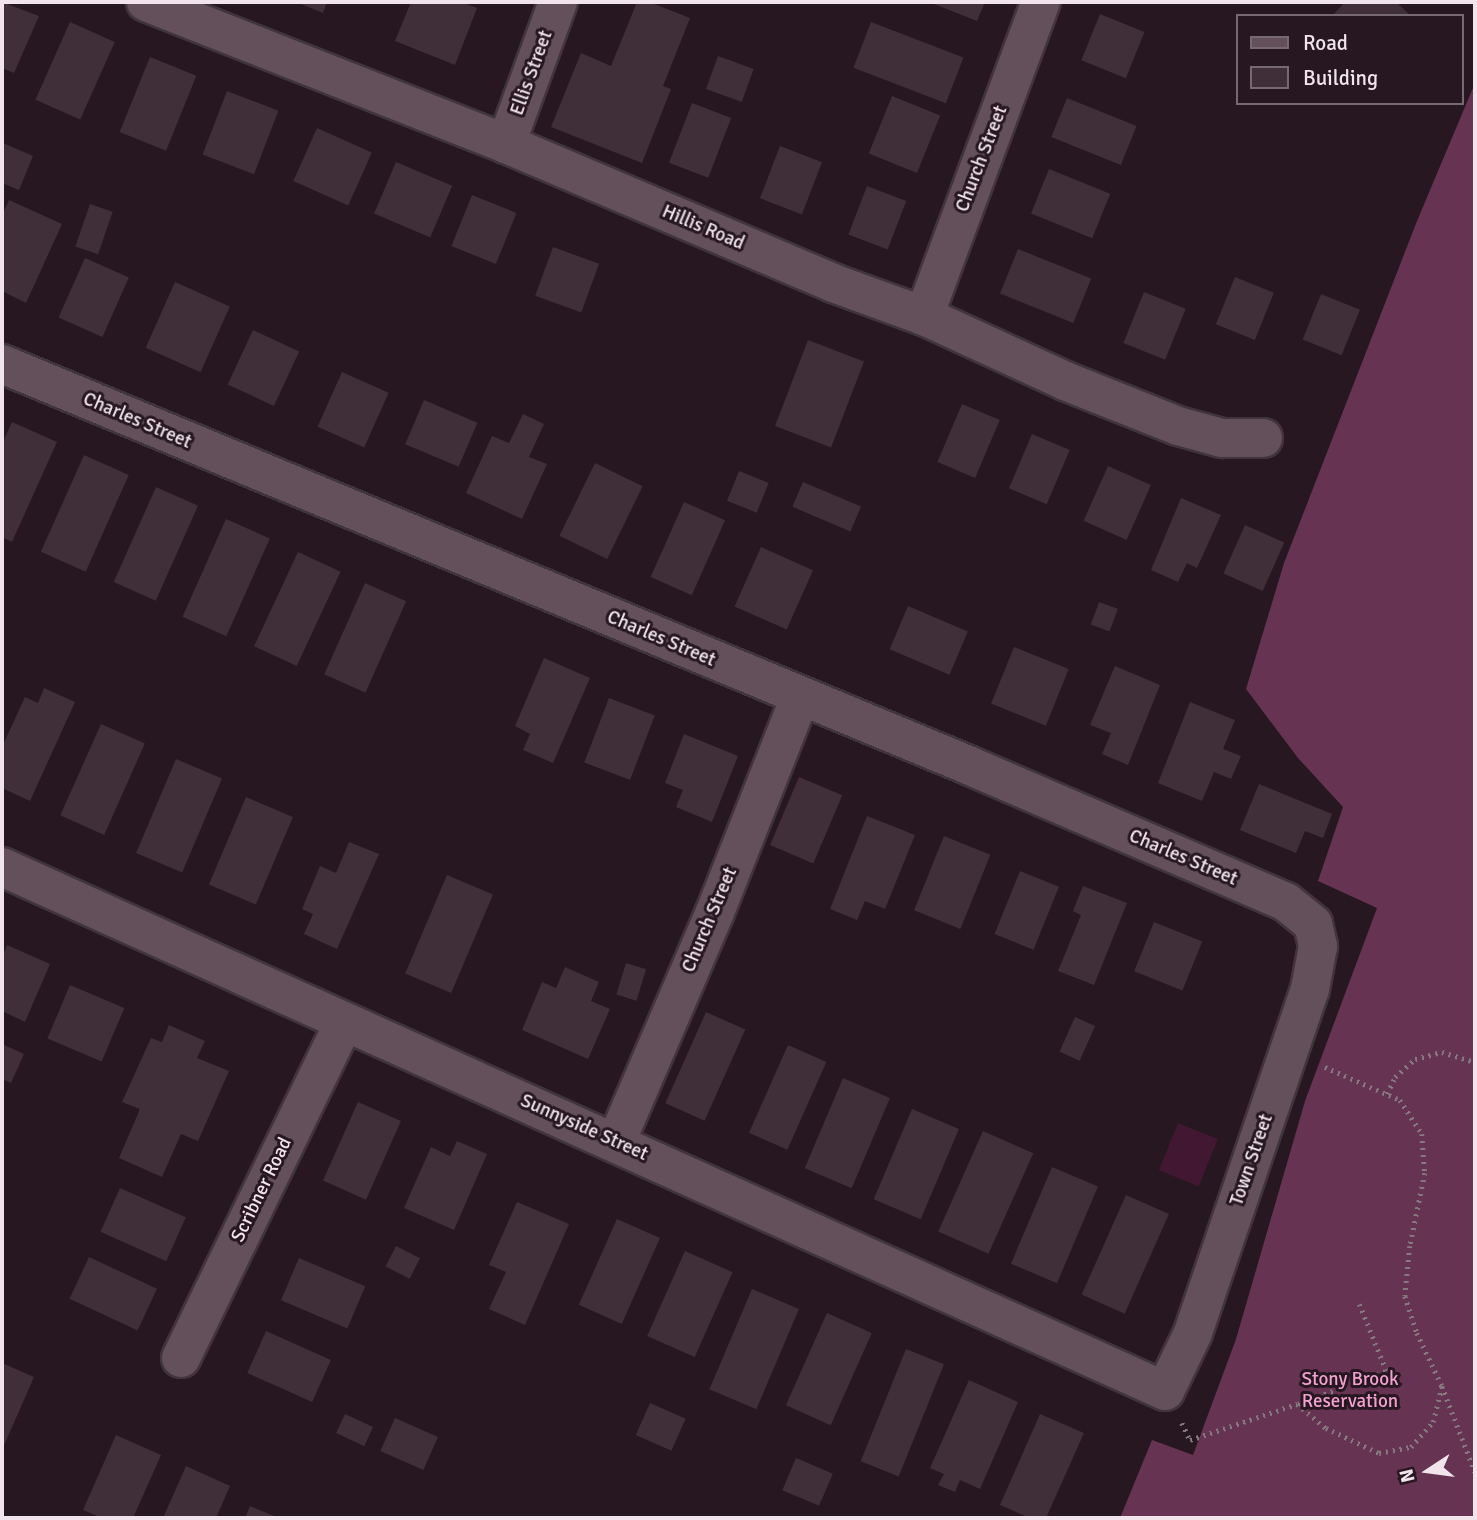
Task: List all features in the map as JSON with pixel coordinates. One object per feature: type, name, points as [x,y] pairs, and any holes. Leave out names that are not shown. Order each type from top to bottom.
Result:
[{"type":"street","name":"Hillis Road","points":[[146,2],[506,144],[833,283],[924,316],[1065,381],[1178,426],[1222,438],[1264,438]]},
{"type":"street","name":"Ellis Street","points":[[506,144],[558,2]]},
{"type":"street","name":"Church Street","points":[[924,316],[1041,2]]},
{"type":"street","name":"Charles Street","points":[[2,364],[800,696],[1286,902],[1313,925]]},
{"type":"street","name":"Church Street","points":[[616,1142],[715,912],[800,696]]},
{"type":"street","name":"Sunnyside Street","points":[[2,867],[1165,1391]]},
{"type":"street","name":"Town Street","points":[[1165,1391],[1193,1333],[1310,989],[1318,946],[1313,925]]},
{"type":"street","name":"Scribner Road","points":[[181,1358],[344,1022]]},
{"type":"path","points":[[1289,1051],[1401,1100],[1422,1134],[1425,1173],[1410,1245],[1405,1296],[1475,1472]]},
{"type":"path","points":[[1387,1094],[1395,1077],[1415,1059],[1442,1052],[1475,1062]]},
{"type":"path","points":[[1165,1391],[1190,1440],[1386,1371],[1359,1304]]},
{"type":"path","points":[[1297,1404],[1326,1428],[1379,1453],[1411,1447],[1433,1422],[1442,1386]]},
{"type":"shaded area","points":[[1178,1123],[1218,1139],[1199,1186],[1159,1170]]},
{"type":"green space","name":"Stony Brook Reservation","points":[[1475,83],[1475,1518],[1120,1518],[1152,1440],[1193,1455],[1236,1339],[1305,1101],[1377,908],[1318,881],[1343,807],[1298,758],[1246,689],[1284,563],[1417,221]]},
{"type":"building","points":[[2,2],[39,16],[14,73],[2,68]]},
{"type":"building","points":[[296,2],[327,2],[323,13]]},
{"type":"building","points":[[411,2],[461,2],[477,8],[455,65],[395,41]]},
{"type":"building","points":[[637,2],[649,2],[690,18],[663,86],[671,89],[642,163],[551,127],[581,53],[611,66]]},
{"type":"building","points":[[929,2],[985,2],[977,21]]},
{"type":"building","points":[[1345,2],[1396,2],[1409,14],[1334,14]]},
{"type":"building","points":[[1100,14],[1145,32],[1126,78],[1081,60]]},
{"type":"building","points":[[70,22],[115,42],[80,120],[35,100]]},
{"type":"building","points":[[871,22],[963,57],[946,103],[853,68]]},
{"type":"building","points":[[718,56],[754,69],[742,102],[706,89]]},
{"type":"building","points":[[150,57],[196,76],[166,151],[120,132]]},
{"type":"building","points":[[227,91],[278,111],[254,174],[203,154]]},
{"type":"building","points":[[892,96],[940,115],[917,173],[869,153]]},
{"type":"building","points":[[1067,98],[1137,126],[1121,165],[1051,137]]},
{"type":"building","points":[[692,103],[731,118],[708,178],[669,163]]},
{"type":"building","points":[[317,128],[372,152],[348,205],[293,181]]},
{"type":"building","points":[[3,143],[33,156],[19,190],[2,183]]},
{"type":"building","points":[[780,146],[822,162],[802,214],[760,198]]},
{"type":"building","points":[[396,162],[452,186],[430,237],[374,214]]},
{"type":"building","points":[[1049,169],[1110,194],[1092,238],[1031,214]]},
{"type":"building","points":[[867,186],[906,201],[888,250],[848,235]]},
{"type":"building","points":[[472,195],[517,213],[496,264],[451,246]]},
{"type":"building","points":[[9,200],[62,224],[26,303],[2,291],[2,215]]},
{"type":"building","points":[[90,204],[113,212],[98,254],[75,247]]},
{"type":"building","points":[[553,247],[599,264],[581,313],[535,296]]},
{"type":"building","points":[[1018,249],[1091,279],[1073,323],[1000,294]]},
{"type":"building","points":[[85,258],[129,278],[102,337],[59,317]]},
{"type":"building","points":[[1235,277],[1274,293],[1255,340],[1216,324]]},
{"type":"building","points":[[175,282],[230,306],[201,372],[146,348]]},
{"type":"building","points":[[1144,292],[1186,309],[1165,360],[1123,343]]},
{"type":"building","points":[[1321,294],[1360,310],[1342,355],[1303,339]]},
{"type":"building","points":[[253,330],[299,352],[274,406],[228,384]]},
{"type":"building","points":[[808,340],[864,362],[831,447],[775,426]]},
{"type":"building","points":[[342,372],[389,393],[364,448],[318,427]]},
{"type":"building","points":[[424,400],[477,423],[459,467],[405,444]]},
{"type":"building","points":[[962,404],[1000,420],[975,478],[937,462]]},
{"type":"building","points":[[523,414],[544,424],[529,457],[547,464],[522,519],[466,493],[492,436],[509,443]]},
{"type":"building","points":[[12,422],[57,442],[12,542],[2,537],[2,444]]},
{"type":"building","points":[[1032,434],[1070,450],[1047,504],[1009,488]]},
{"type":"building","points":[[84,455],[129,475],[86,572],[41,552]]},
{"type":"building","points":[[595,463],[643,486],[607,559],[559,536]]},
{"type":"building","points":[[1108,466],[1151,485],[1127,540],[1084,521]]},
{"type":"building","points":[[739,471],[769,483],[757,513],[727,501]]},
{"type":"building","points":[[803,482],[861,507],[850,531],[792,507]]},
{"type":"building","points":[[156,487],[198,506],[156,601],[114,582]]},
{"type":"building","points":[[1181,498],[1221,515],[1197,568],[1187,563],[1178,582],[1151,570]]},
{"type":"building","points":[[684,502],[725,520],[692,595],[651,577]]},
{"type":"building","points":[[226,519],[270,539],[226,636],[182,617]]},
{"type":"building","points":[[1245,525],[1284,542],[1263,591],[1223,573]]},
{"type":"building","points":[[761,547],[813,570],[787,630],[735,606]]},
{"type":"building","points":[[298,552],[341,572],[297,666],[254,646]]},
{"type":"building","points":[[365,583],[406,601],[365,693],[324,674]]},
{"type":"building","points":[[1099,602],[1118,609],[1110,631],[1091,625]]},
{"type":"building","points":[[908,606],[968,631],[949,675],[890,649]]},
{"type":"building","points":[[1014,647],[1069,669],[1046,726],[991,704]]},
{"type":"building","points":[[544,658],[590,678],[553,763],[523,750],[530,734],[515,726]]},
{"type":"building","points":[[1115,666],[1160,685],[1128,765],[1102,754],[1111,733],[1090,725]]},
{"type":"building","points":[[44,688],[75,702],[30,801],[2,788],[2,747],[25,697],[38,703]]},
{"type":"building","points":[[609,698],[655,716],[630,780],[584,762]]},
{"type":"building","points":[[1190,702],[1235,720],[1223,749],[1241,756],[1231,779],[1214,772],[1202,801],[1158,783]]},
{"type":"building","points":[[101,724],[145,744],[104,835],[60,815]]},
{"type":"building","points":[[684,734],[738,756],[712,822],[676,807],[683,790],[665,783]]},
{"type":"building","points":[[176,759],[222,779],[182,872],[136,853]]},
{"type":"building","points":[[799,777],[842,795],[813,863],[770,845]]},
{"type":"building","points":[[1259,784],[1332,814],[1323,838],[1305,831],[1296,853],[1240,830]]},
{"type":"building","points":[[246,797],[293,817],[256,904],[209,884]]},
{"type":"building","points":[[867,816],[915,835],[885,909],[865,901],[857,920],[830,909]]},
{"type":"building","points":[[944,836],[990,855],[960,929],[914,910]]},
{"type":"building","points":[[349,842],[379,854],[337,949],[304,934],[313,914],[302,909],[320,866],[336,873]]},
{"type":"building","points":[[1020,871],[1059,887],[1033,950],[995,934]]},
{"type":"building","points":[[447,875],[493,895],[451,993],[405,973]]},
{"type":"building","points":[[1083,886],[1127,903],[1094,985],[1058,971],[1081,915],[1073,911]]},
{"type":"building","points":[[1154,922],[1202,941],[1182,991],[1134,971]]},
{"type":"building","points":[[7,945],[50,964],[25,1022],[2,1011],[2,958]]},
{"type":"building","points":[[626,963],[646,969],[636,1001],[616,995]]},
{"type":"building","points":[[565,967],[599,982],[591,1001],[610,1009],[588,1059],[522,1030],[542,982],[556,988]]},
{"type":"building","points":[[70,985],[124,1008],[102,1061],[47,1038]]},
{"type":"building","points":[[706,1012],[745,1029],[705,1121],[665,1103]]},
{"type":"building","points":[[1075,1017],[1095,1026],[1080,1061],[1060,1052]]},
{"type":"building","points":[[169,1025],[205,1041],[197,1058],[229,1071],[198,1141],[181,1134],[162,1177],[119,1158],[140,1109],[122,1102],[151,1038],[162,1042]]},
{"type":"building","points":[[2,1044],[24,1054],[11,1083],[2,1079]]},
{"type":"building","points":[[788,1045],[826,1062],[787,1150],[749,1133]]},
{"type":"building","points":[[843,1078],[890,1098],[852,1188],[805,1168]]},
{"type":"building","points":[[358,1102],[401,1121],[366,1200],[323,1181]]},
{"type":"building","points":[[912,1109],[959,1129],[921,1219],[874,1199]]},
{"type":"building","points":[[983,1131],[1033,1153],[989,1254],[938,1231]]},
{"type":"building","points":[[457,1141],[487,1154],[454,1230],[404,1208],[431,1147],[450,1156]]},
{"type":"building","points":[[1052,1167],[1098,1187],[1057,1283],[1011,1264]]},
{"type":"building","points":[[120,1188],[186,1217],[166,1261],[100,1232]]},
{"type":"building","points":[[1126,1195],[1169,1214],[1125,1314],[1082,1295]]},
{"type":"building","points":[[517,1202],[569,1224],[525,1325],[489,1309],[506,1272],[489,1265]]},
{"type":"building","points":[[617,1219],[660,1238],[622,1324],[579,1305]]},
{"type":"building","points":[[396,1246],[420,1258],[410,1279],[386,1266]]},
{"type":"building","points":[[685,1251],[733,1272],[695,1357],[647,1336]]},
{"type":"building","points":[[89,1257],[157,1289],[138,1330],[70,1299]]},
{"type":"building","points":[[299,1258],[365,1286],[347,1328],[281,1300]]},
{"type":"building","points":[[752,1289],[799,1309],[756,1409],[709,1389]]},
{"type":"building","points":[[827,1313],[872,1333],[831,1425],[786,1405]]},
{"type":"building","points":[[266,1331],[331,1360],[312,1402],[247,1373]]},
{"type":"building","points":[[906,1349],[944,1364],[899,1477],[861,1461]]},
{"type":"building","points":[[2,1363],[34,1377],[2,1450]]},
{"type":"building","points":[[969,1380],[1018,1402],[980,1489],[960,1480],[955,1492],[938,1485],[944,1474],[930,1468]]},
{"type":"building","points":[[650,1403],[686,1419],[671,1451],[636,1435]]},
{"type":"building","points":[[345,1414],[373,1427],[364,1446],[336,1433]]},
{"type":"building","points":[[1040,1414],[1084,1433],[1046,1518],[1030,1518],[1000,1505]]},
{"type":"building","points":[[395,1418],[438,1437],[423,1470],[380,1451]]},
{"type":"building","points":[[116,1435],[161,1455],[133,1518],[102,1518],[83,1510]]},
{"type":"building","points":[[796,1458],[833,1474],[819,1506],[782,1490]]},
{"type":"building","points":[[186,1466],[230,1486],[216,1518],[163,1518]]},
{"type":"building","points":[[250,1506],[279,1518],[245,1518]]}]
